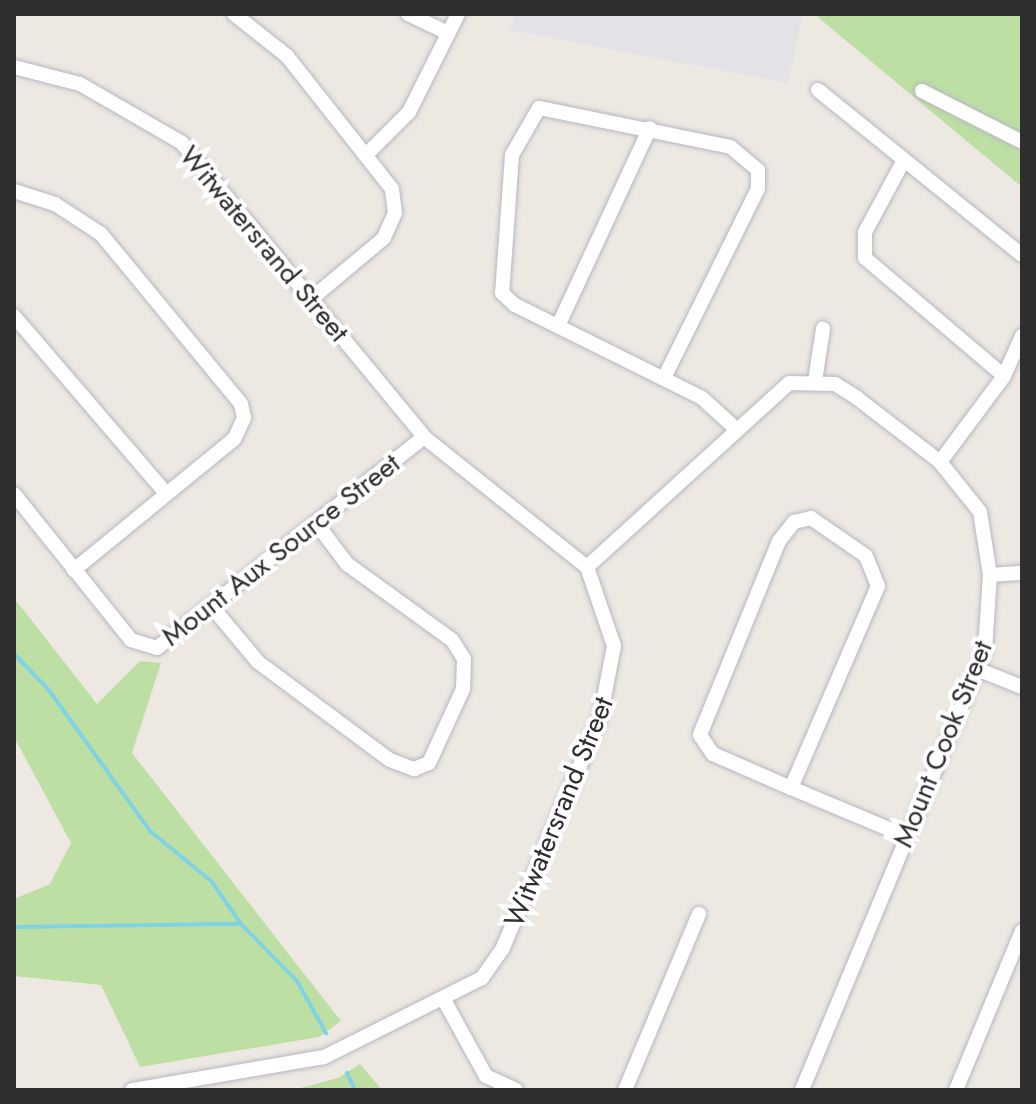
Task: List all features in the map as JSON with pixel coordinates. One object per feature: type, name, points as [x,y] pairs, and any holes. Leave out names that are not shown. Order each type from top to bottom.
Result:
[{"type":"street","points":[[234,14],[287,56],[392,189],[391,226],[311,299]]},
{"type":"street","points":[[408,14],[448,33]]},
{"type":"street","points":[[366,155],[409,112],[458,14]]},
{"type":"street","name":"Witwatersrand Street","points":[[14,67],[80,84],[182,143],[424,437],[587,567],[611,626],[610,690],[503,948],[482,978],[444,1000],[324,1057],[132,1090]]},
{"type":"street","points":[[818,90],[1022,255]]},
{"type":"street","points":[[922,91],[1022,142]]},
{"type":"street","points":[[664,378],[760,177],[740,150],[547,106],[523,126],[512,155],[498,282],[508,301],[702,398],[735,428]]},
{"type":"street","points":[[558,326],[650,128]]},
{"type":"street","points":[[904,160],[865,232],[865,258],[1004,376]]},
{"type":"street","points":[[14,191],[55,204],[101,234],[241,404],[243,425],[234,439],[165,492],[74,570]]},
{"type":"street","points":[[14,316],[165,492]]},
{"type":"street","points":[[587,567],[735,428],[789,383],[815,381],[823,329]]},
{"type":"street","points":[[940,462],[1004,376],[1022,336]]},
{"type":"street","name":"Mount Cook Street","points":[[807,1088],[906,836],[977,669],[990,624],[990,575],[980,512],[940,462],[857,398],[815,381]]},
{"type":"street","name":"Mount Aux Source Street","points":[[14,494],[141,647],[173,641],[424,437]]},
{"type":"street","points":[[791,788],[878,586],[866,556],[811,518],[785,530],[699,728],[713,754],[791,788],[906,836]]},
{"type":"street","points":[[213,608],[258,662],[390,760],[414,769],[429,763],[463,689],[464,659],[452,640],[347,564],[317,524]]},
{"type":"street","points":[[990,575],[1022,573]]},
{"type":"street","points":[[977,669],[1022,687]]},
{"type":"street","points":[[625,1090],[699,914]]},
{"type":"street","points":[[956,1090],[1022,931]]},
{"type":"street","points":[[444,1000],[486,1076],[516,1090]]},
{"type":"shaded area","points":[[515,14],[803,14],[788,83],[510,30]]},
{"type":"green space","points":[[814,14],[1022,14],[1022,187]]},
{"type":"green space","points":[[14,598],[97,704],[140,661],[161,663],[132,753],[341,1021],[319,1037],[140,1067],[101,985],[14,976],[14,899],[50,884],[71,843],[14,737]]},
{"type":"green space","points":[[360,1064],[382,1090],[293,1090],[338,1078]]},
{"type":"waterway","points":[[14,654],[48,689],[150,831],[212,882],[241,924]]},
{"type":"waterway","points":[[14,927],[241,924],[297,981],[326,1033]]},
{"type":"waterway","points":[[347,1073],[355,1090]]}]
